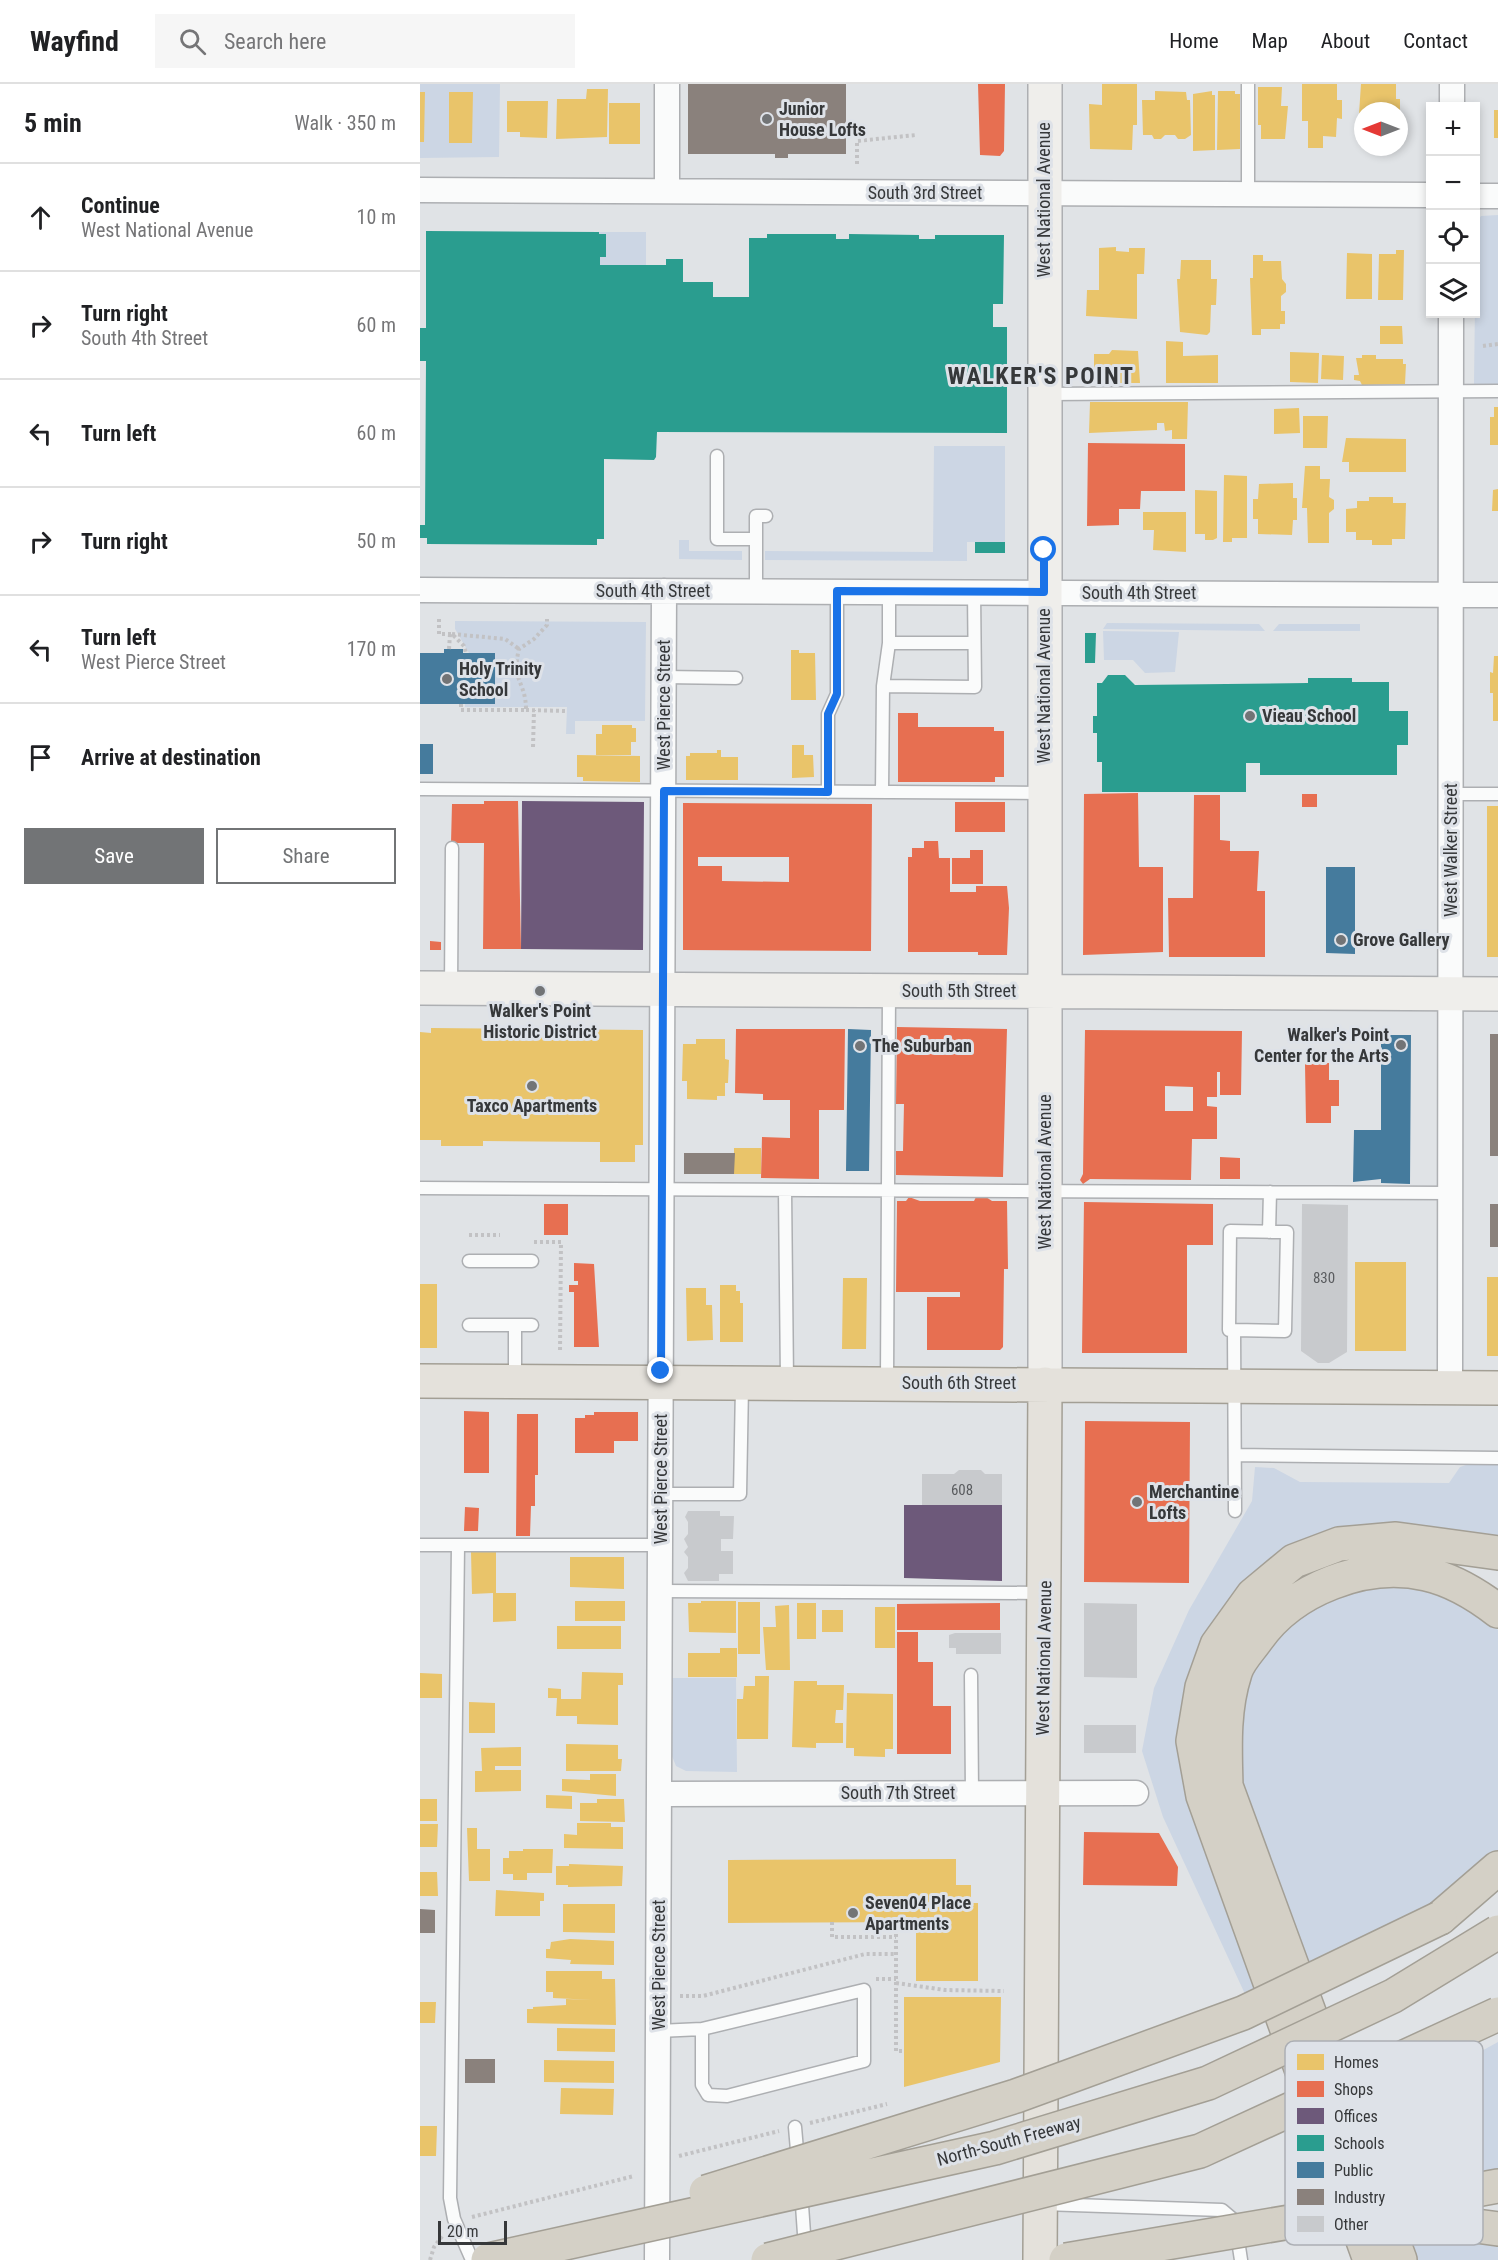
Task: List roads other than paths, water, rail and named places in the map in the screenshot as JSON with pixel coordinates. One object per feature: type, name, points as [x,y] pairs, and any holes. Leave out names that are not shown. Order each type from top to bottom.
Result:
[{"type":"highway","points":[[1291,2041],[1203,1796],[1193,1741],[1202,1687],[1217,1645],[1253,1595],[1293,1562],[1339,1544],[1396,1539],[1498,1553]]},
{"type":"highway","points":[[1320,2041],[1226,1786],[1225,1724],[1235,1671],[1269,1622],[1316,1587],[1371,1571],[1425,1574],[1471,1591],[1498,1611]]},
{"type":"highway","points":[[1440,1918],[1498,1868]]},
{"type":"highway","points":[[488,2260],[1016,2096],[1243,2013],[1498,1889]]},
{"type":"highway","name":"North-South Freeway","points":[[1297,2041],[1393,1996],[1498,1932]]},
{"type":"highway","points":[[1439,2041],[1498,2014]]},
{"type":"highway","name":"North-South Freeway","points":[[488,2260],[995,2148],[1208,2083],[1285,2047]]},
{"type":"highway","points":[[768,2260],[1200,2151],[1285,2112]]},
{"type":"highway","points":[[1483,2193],[1498,2186]]},
{"type":"highway","points":[[1483,2223],[1498,2229]]},
{"type":"highway","points":[[1066,2260],[1285,2225]]},
{"type":"highway","points":[[1365,2245],[1370,2260]]},
{"type":"highway","points":[[1394,2245],[1400,2260]]},
{"type":"main road","name":"West National Avenue","points":[[1040,2260],[1042,1793],[1046,1593],[1045,84]]},
{"type":"main road","name":"South 5th Street","points":[[435,989],[1498,993]]},
{"type":"main road","name":"South 6th Street","points":[[420,1381],[1498,1388]]},
{"type":"street","points":[[667,84],[667,191]]},
{"type":"street","points":[[1452,84],[1452,102]]},
{"type":"street","name":"South 3rd Street","points":[[420,190],[1426,195]]},
{"type":"street","points":[[1480,196],[1498,196]]},
{"type":"street","name":"West Walker Street","points":[[1450,1387],[1451,318]]},
{"type":"street","name":"South 4th Street","points":[[420,590],[1498,595]]},
{"type":"street","name":"West Pierce Street","points":[[657,2260],[664,591]]},
{"type":"street","name":"South 7th Street","points":[[660,1794],[1136,1793]]},
{"type":"lane","points":[[1248,84],[1248,195]]},
{"type":"lane","points":[[1044,394],[1498,391]]},
{"type":"lane","points":[[717,456],[717,539],[756,539]]},
{"type":"lane","points":[[756,591],[756,516],[766,516]]},
{"type":"lane","points":[[828,792],[828,714],[837,694],[837,591]]},
{"type":"lane","points":[[882,792],[883,686],[889,643],[889,592]]},
{"type":"lane","points":[[883,686],[975,687],[974,592]]},
{"type":"lane","points":[[889,643],[975,643]]},
{"type":"lane","points":[[664,677],[735,678]]},
{"type":"lane","points":[[420,789],[1044,793]]},
{"type":"lane","points":[[1451,794],[1498,794]]},
{"type":"lane","points":[[435,989],[452,848]]},
{"type":"lane","points":[[887,1383],[889,991]]},
{"type":"lane","points":[[420,1188],[1450,1193]]},
{"type":"lane","points":[[785,1190],[787,1382]]},
{"type":"lane","points":[[1269,1232],[1270,1192]]},
{"type":"lane","points":[[1230,1231],[1287,1232],[1285,1331],[1234,1330],[1229,1330],[1230,1231]]},
{"type":"lane","points":[[469,1261],[532,1261]]},
{"type":"lane","points":[[469,1324],[532,1325]]},
{"type":"lane","points":[[516,1324],[516,1381]]},
{"type":"lane","points":[[1234,1330],[1232,1358],[1236,1385],[1235,1511]]},
{"type":"lane","points":[[660,1494],[740,1494],[742,1382]]},
{"type":"lane","points":[[1236,1455],[1498,1458]]},
{"type":"lane","points":[[420,1545],[660,1545]]},
{"type":"lane","points":[[458,1546],[450,2198],[456,2223],[472,2260]]},
{"type":"lane","points":[[660,1591],[1046,1593]]},
{"type":"lane","points":[[971,1676],[972,1793]]},
{"type":"lane","points":[[658,2031],[702,2029],[864,1990],[864,2061],[727,2096],[708,2095],[702,2085],[702,2029]]},
{"type":"lane","points":[[795,2127],[806,2260]]},
{"type":"lane","points":[[1040,2204],[1222,2210],[1235,2221],[1241,2260]]},
{"type":"place","name":"Junior House Lofts","points":[[767,119]]},
{"type":"place","name":"Holy Trinity School","points":[[447,679]]},
{"type":"place","name":"Vieau School","points":[[1250,716]]},
{"type":"place","name":"Grove Gallery","points":[[1341,940]]},
{"type":"place","name":"Walker's Point Historic District","points":[[540,991]]},
{"type":"place","name":"Walker's Point Center for the Arts","points":[[1401,1045]]},
{"type":"place","name":"The Suburban","points":[[860,1046]]},
{"type":"place","name":"Taxco Apartments","points":[[532,1086]]},
{"type":"place","name":"Merchantine Lofts","points":[[1137,1502]]},
{"type":"place","name":"Seven04 Place Apartments","points":[[853,1913]]},
{"type":"district","name":"WALKER'S POINT","points":[[1041,376]]}]
